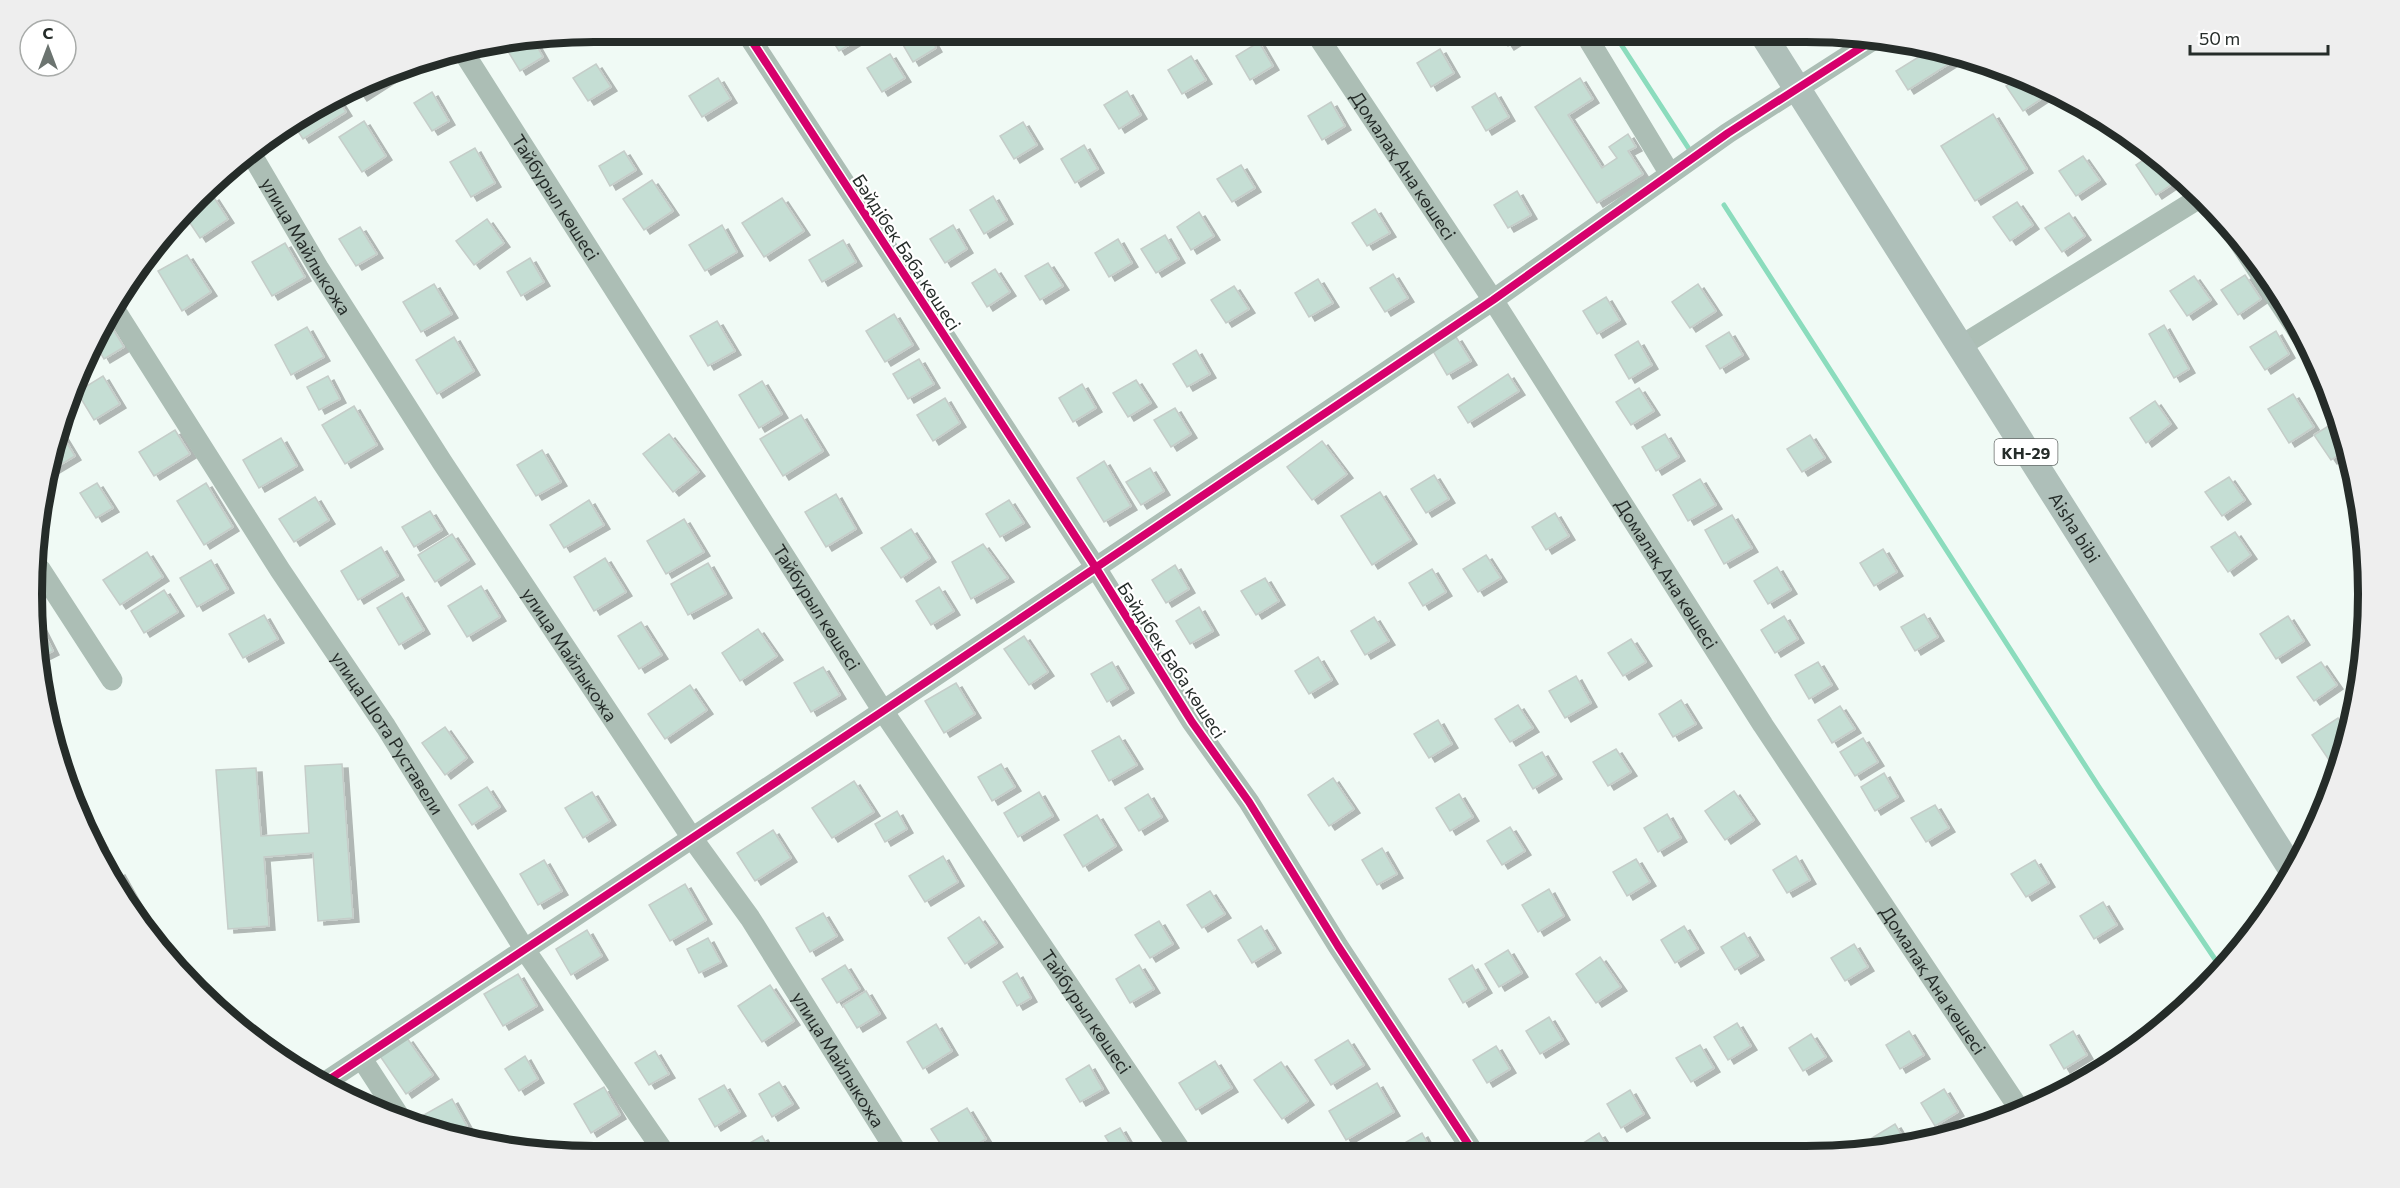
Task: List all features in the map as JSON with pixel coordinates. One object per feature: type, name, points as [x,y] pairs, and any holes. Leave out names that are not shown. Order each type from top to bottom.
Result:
[{"type":"main road","name":"Aisha bibi","points":[[1768,42],[2288,863]]},
{"type":"street","name":"Бәйдібек Баба көшесі","points":[[752,42],[1096,568],[1192,722],[1249,802],[1338,946],[1469,1146]]},
{"type":"street","name":"Домалақ Ана көшесі","points":[[1322,42],[1493,300],[1763,725],[2016,1104]]},
{"type":"street","points":[[1591,42],[1675,170]]},
{"type":"street","points":[[331,1079],[1096,568],[1493,300],[1728,133],[1864,45]]},
{"type":"street","name":"Тайбурыл көшесі","points":[[467,57],[883,711],[1177,1146]]},
{"type":"street","name":"улица Майлыкожа","points":[[254,159],[319,269],[442,462],[692,838],[750,918],[893,1146]]},
{"type":"street","points":[[1959,347],[2194,202]]},
{"type":"street","name":"улица Шота Руставели","points":[[118,315],[280,570],[386,727],[525,950],[660,1146]]},
{"type":"street","points":[[43,573],[112,680]]},
{"type":"street","points":[[362,1059],[394,1108]]},
{"type":"building","points":[[833,42],[854,42],[839,51]]},
{"type":"building","points":[[901,42],[933,42],[936,48],[913,62]]},
{"type":"building","points":[[1259,42],[1273,66],[1250,80],[1236,56]]},
{"type":"building","points":[[536,45],[543,57],[520,71],[507,50]]},
{"type":"building","points":[[1440,49],[1454,73],[1431,87],[1417,63]]},
{"type":"building","points":[[890,54],[905,78],[882,92],[867,68]]},
{"type":"building","points":[[1922,55],[1952,62],[1908,90],[1896,71]]},
{"type":"building","points":[[1191,56],[1206,80],[1182,94],[1168,70]]},
{"type":"building","points":[[596,64],[611,87],[588,101],[573,78]]},
{"type":"building","points":[[718,78],[731,99],[702,117],[689,96]]},
{"type":"building","points":[[1580,78],[1593,99],[1568,115],[1602,168],[1617,158],[1609,147],[1628,134],[1636,147],[1628,151],[1643,174],[1597,203],[1535,107]]},
{"type":"building","points":[[2012,82],[2045,97],[2023,111],[2006,86]]},
{"type":"building","points":[[377,87],[361,97],[359,95]]},
{"type":"building","points":[[1127,91],[1141,115],[1119,129],[1104,105]]},
{"type":"building","points":[[432,92],[449,121],[432,131],[414,103]]},
{"type":"building","points":[[1495,93],[1509,117],[1486,131],[1472,107]]},
{"type":"building","points":[[1331,102],[1345,126],[1322,140],[1308,116]]},
{"type":"building","points":[[341,104],[346,112],[303,139],[297,129]]},
{"type":"building","points":[[1993,114],[2027,169],[1975,201],[1941,146]]},
{"type":"building","points":[[364,121],[386,156],[362,172],[339,137]]},
{"type":"building","points":[[1023,122],[1037,145],[1014,159],[1000,136]]},
{"type":"building","points":[[1084,145],[1098,169],[1075,183],[1061,159]]},
{"type":"building","points":[[475,148],[495,183],[471,197],[450,162]]},
{"type":"building","points":[[624,151],[636,170],[610,186],[599,166]]},
{"type":"building","points":[[2083,156],[2100,180],[2076,196],[2059,171]]},
{"type":"building","points":[[2145,159],[2174,183],[2156,195],[2136,165]]},
{"type":"building","points":[[1241,165],[1255,188],[1232,202],[1217,179]]},
{"type":"building","points":[[652,180],[673,211],[644,230],[623,199]]},
{"type":"building","points":[[1517,191],[1531,215],[1508,228],[1494,205]]},
{"type":"building","points":[[213,196],[228,219],[200,238],[188,220]]},
{"type":"building","points":[[993,196],[1007,220],[984,234],[970,210]]},
{"type":"building","points":[[782,198],[804,231],[764,257],[742,223]]},
{"type":"building","points":[[2017,202],[2033,225],[2010,241],[1993,217]]},
{"type":"building","points":[[1375,209],[1390,233],[1367,246],[1352,223]]},
{"type":"building","points":[[1199,212],[1214,236],[1191,250],[1177,227]]},
{"type":"building","points":[[2069,213],[2085,236],[2062,252],[2045,228]]},
{"type":"building","points":[[487,219],[504,243],[474,265],[456,241]]},
{"type":"building","points":[[722,225],[737,252],[705,271],[689,245]]},
{"type":"building","points":[[953,225],[967,249],[945,263],[930,239]]},
{"type":"building","points":[[360,227],[377,254],[356,266],[339,239]]},
{"type":"building","points":[[1165,235],[1179,259],[1156,273],[1141,249]]},
{"type":"building","points":[[1118,239],[1132,263],[1109,277],[1095,253]]},
{"type":"building","points":[[843,240],[856,262],[822,282],[809,260]]},
{"type":"building","points":[[285,243],[305,277],[272,296],[252,262]]},
{"type":"building","points":[[187,255],[211,292],[182,311],[158,271]]},
{"type":"building","points":[[530,258],[544,282],[521,296],[507,272]]},
{"type":"building","points":[[1048,263],[1063,286],[1040,300],[1025,276]]},
{"type":"building","points":[[995,269],[1010,292],[987,307],[972,283]]},
{"type":"building","points":[[1393,274],[1408,298],[1385,312],[1370,288]]},
{"type":"building","points":[[2245,275],[2261,299],[2238,315],[2221,290]]},
{"type":"building","points":[[2194,276],[2211,300],[2187,316],[2170,291]]},
{"type":"building","points":[[1318,279],[1333,303],[1309,317],[1295,293]]},
{"type":"building","points":[[434,284],[452,314],[421,332],[403,302]]},
{"type":"building","points":[[1698,284],[1716,311],[1690,328],[1672,302]]},
{"type":"building","points":[[1234,286],[1249,309],[1226,323],[1211,300]]},
{"type":"building","points":[[1606,297],[1620,320],[1597,334],[1583,311]]},
{"type":"building","points":[[894,314],[913,345],[885,362],[866,331]]},
{"type":"building","points":[[717,321],[735,351],[708,366],[690,336]]},
{"type":"building","points":[[2164,325],[2189,369],[2174,378],[2149,334]]},
{"type":"building","points":[[112,326],[124,347],[104,359],[99,350]]},
{"type":"building","points":[[307,327],[324,357],[291,375],[275,345]]},
{"type":"building","points":[[2276,331],[2289,354],[2265,370],[2250,347]]},
{"type":"building","points":[[1729,332],[1743,355],[1720,369],[1706,346]]},
{"type":"building","points":[[454,337],[474,371],[437,394],[416,360]]},
{"type":"building","points":[[1456,337],[1471,361],[1447,375],[1433,351]]},
{"type":"building","points":[[1638,341],[1652,365],[1629,379],[1615,355]]},
{"type":"building","points":[[1196,350],[1210,374],[1187,387],[1173,364]]},
{"type":"building","points":[[919,359],[934,384],[908,399],[893,374]]},
{"type":"building","points":[[1508,374],[1519,391],[1468,423],[1458,407]]},
{"type":"building","points":[[103,376],[120,404],[94,420],[79,396],[82,389]]},
{"type":"building","points":[[328,376],[340,399],[319,410],[307,387]]},
{"type":"building","points":[[1136,380],[1151,403],[1128,417],[1113,393]]},
{"type":"building","points":[[762,381],[782,414],[759,428],[739,395]]},
{"type":"building","points":[[1082,384],[1096,408],[1073,422],[1059,398]]},
{"type":"building","points":[[1639,388],[1654,411],[1631,425],[1616,402]]},
{"type":"building","points":[[2293,394],[2314,427],[2289,443],[2268,409]]},
{"type":"building","points":[[945,398],[960,423],[933,441],[917,415]]},
{"type":"building","points":[[2155,401],[2171,424],[2146,443],[2130,418]]},
{"type":"building","points":[[354,406],[377,445],[345,464],[322,425]]},
{"type":"building","points":[[1175,408],[1191,434],[1171,447],[1154,420]]},
{"type":"building","points":[[801,415],[823,451],[783,476],[760,439]]},
{"type":"building","points":[[2331,424],[2340,454],[2331,460],[2314,435]]},
{"type":"building","points":[[175,430],[190,454],[154,476],[139,452]]},
{"type":"building","points":[[669,434],[699,472],[673,492],[643,454]]},
{"type":"building","points":[[1665,434],[1679,457],[1656,471],[1642,447]]},
{"type":"building","points":[[1810,435],[1825,458],[1802,472],[1787,449]]},
{"type":"building","points":[[281,438],[297,466],[259,488],[243,460]]},
{"type":"building","points":[[65,439],[75,456],[57,467]]},
{"type":"building","points":[[1322,441],[1347,474],[1312,500],[1287,467]]},
{"type":"building","points":[[542,450],[561,482],[536,496],[517,465]]},
{"type":"building","points":[[1104,461],[1131,506],[1104,522],[1077,478]]},
{"type":"building","points":[[1150,468],[1164,491],[1141,505],[1126,482]]},
{"type":"building","points":[[1434,475],[1449,499],[1426,513],[1411,489]]},
{"type":"building","points":[[2229,477],[2245,500],[2222,516],[2205,492]]},
{"type":"building","points":[[1700,479],[1716,505],[1688,521],[1673,495]]},
{"type":"building","points":[[97,483],[113,508],[96,518],[80,493]]},
{"type":"building","points":[[206,483],[233,527],[204,545],[177,501]]},
{"type":"building","points":[[1380,492],[1411,540],[1372,565],[1341,516]]},
{"type":"building","points":[[836,494],[856,529],[826,547],[805,512]]},
{"type":"building","points":[[315,497],[329,520],[294,542],[279,519]]},
{"type":"building","points":[[589,500],[604,525],[564,548],[550,525]]},
{"type":"building","points":[[1009,500],[1024,523],[1000,537],[986,514]]},
{"type":"building","points":[[430,511],[442,530],[414,547],[402,527]]},
{"type":"building","points":[[1555,513],[1569,536],[1546,550],[1532,527]]},
{"type":"building","points":[[1732,515],[1752,548],[1724,564],[1705,530]]},
{"type":"building","points":[[684,519],[704,552],[666,574],[647,541]]},
{"type":"building","points":[[911,529],[930,558],[901,578],[881,548]]},
{"type":"building","points":[[2235,532],[2251,555],[2228,572],[2211,547]]},
{"type":"building","points":[[452,534],[469,560],[435,582],[418,555]]},
{"type":"building","points":[[983,544],[1008,578],[971,599],[952,562]]},
{"type":"building","points":[[381,547],[398,576],[358,600],[341,571]]},
{"type":"building","points":[[1883,549],[1897,572],[1874,586],[1860,563]]},
{"type":"building","points":[[147,552],[163,577],[120,605],[103,580]]},
{"type":"building","points":[[1486,555],[1501,578],[1478,592],[1463,569]]},
{"type":"building","points":[[605,558],[626,592],[594,611],[574,577]]},
{"type":"building","points":[[211,560],[228,589],[197,607],[180,578]]},
{"type":"building","points":[[708,563],[726,594],[688,615],[671,584]]},
{"type":"building","points":[[1175,565],[1189,589],[1166,603],[1152,580]]},
{"type":"building","points":[[1777,567],[1791,590],[1768,604],[1754,581]]},
{"type":"building","points":[[1432,569],[1446,592],[1423,606],[1409,583]]},
{"type":"building","points":[[1265,578],[1279,601],[1256,615],[1241,591]]},
{"type":"building","points":[[481,586],[500,617],[467,637],[448,606]]},
{"type":"building","points":[[939,587],[954,611],[931,625],[916,601]]},
{"type":"building","points":[[164,590],[178,612],[144,633],[131,611]]},
{"type":"building","points":[[402,593],[424,630],[399,645],[377,608]]},
{"type":"building","points":[[1199,607],[1213,631],[1190,644],[1176,621]]},
{"type":"building","points":[[1924,614],[1938,637],[1915,651],[1901,627]]},
{"type":"building","points":[[264,615],[278,639],[243,658],[229,634]]},
{"type":"building","points":[[1784,616],[1798,639],[1775,653],[1761,630]]},
{"type":"building","points":[[2288,616],[2304,641],[2276,659],[2260,634]]},
{"type":"building","points":[[1374,617],[1389,641],[1365,655],[1351,631]]},
{"type":"building","points":[[641,622],[662,655],[639,669],[618,636]]},
{"type":"building","points":[[758,629],[777,656],[740,681],[722,653]]},
{"type":"building","points":[[43,631],[53,651],[46,655]]},
{"type":"building","points":[[1024,636],[1048,672],[1029,685],[1004,649]]},
{"type":"building","points":[[1631,639],[1646,662],[1623,676],[1608,653]]},
{"type":"building","points":[[1318,657],[1332,680],[1309,694],[1295,671]]},
{"type":"building","points":[[1112,662],[1128,689],[1107,702],[1091,674]]},
{"type":"building","points":[[1818,662],[1832,685],[1809,699],[1795,675]]},
{"type":"building","points":[[2321,662],[2337,685],[2314,701],[2297,677]]},
{"type":"building","points":[[823,667],[840,695],[811,712],[794,683]]},
{"type":"building","points":[[1576,676],[1591,703],[1565,718],[1549,691]]},
{"type":"building","points":[[956,683],[975,714],[944,733],[925,701]]},
{"type":"building","points":[[690,685],[707,710],[665,739],[648,714]]},
{"type":"building","points":[[1681,700],[1696,724],[1673,737],[1659,714]]},
{"type":"building","points":[[1518,705],[1533,728],[1510,742],[1495,719]]},
{"type":"building","points":[[1840,706],[1855,729],[1832,743],[1818,720]]},
{"type":"building","points":[[2338,718],[2342,724],[2333,757],[2329,760],[2312,735]]},
{"type":"building","points":[[1438,720],[1452,744],[1429,758],[1414,734]]},
{"type":"building","points":[[445,727],[467,758],[445,775],[422,743]]},
{"type":"building","points":[[1119,736],[1137,765],[1109,781],[1092,751]]},
{"type":"building","points":[[1863,738],[1878,762],[1855,776],[1840,752]]},
{"type":"building","points":[[1616,749],[1631,772],[1608,786],[1593,762]]},
{"type":"building","points":[[1542,752],[1556,775],[1533,789],[1519,765]]},
{"type":"building","points":[[342,764],[353,918],[318,921],[313,853],[264,857],[269,926],[228,929],[216,770],[256,768],[261,836],[309,833],[305,766]]},
{"type":"building","points":[[1001,764],[1015,787],[992,801],[978,777]]},
{"type":"building","points":[[1884,773],[1898,797],[1875,811],[1861,787]]},
{"type":"building","points":[[1333,778],[1354,809],[1329,826],[1308,795]]},
{"type":"building","points":[[854,781],[874,812],[832,838],[812,808]]},
{"type":"building","points":[[487,787],[500,807],[472,825],[459,805]]},
{"type":"building","points":[[1734,791],[1754,820],[1725,840],[1705,811]]},
{"type":"building","points":[[592,792],[610,821],[583,838],[565,808]]},
{"type":"building","points":[[1039,792],[1053,816],[1018,837],[1004,813]]},
{"type":"building","points":[[1148,794],[1162,817],[1139,831],[1125,808]]},
{"type":"building","points":[[1459,794],[1473,817],[1450,831],[1436,808]]},
{"type":"building","points":[[1935,805],[1949,828],[1926,842],[1911,818]]},
{"type":"building","points":[[897,811],[907,829],[885,842],[875,824]]},
{"type":"building","points":[[1667,814],[1681,838],[1658,852],[1644,828]]},
{"type":"building","points":[[1097,815],[1116,846],[1083,867],[1064,835]]},
{"type":"building","points":[[1510,827],[1525,851],[1502,865],[1487,841]]},
{"type":"building","points":[[773,830],[791,858],[755,881],[737,853]]},
{"type":"building","points":[[1382,848],[1397,874],[1377,885],[1362,860]]},
{"type":"building","points":[[943,856],[958,882],[925,902],[909,876]]},
{"type":"building","points":[[1796,856],[1810,880],[1787,893],[1773,870]]},
{"type":"building","points":[[1636,859],[1650,882],[1627,896],[1613,872]]},
{"type":"building","points":[[544,860],[562,891],[538,905],[520,874]]},
{"type":"building","points":[[2035,860],[2049,883],[2026,897],[2011,874]]},
{"type":"building","points":[[119,871],[139,907],[135,901],[117,872]]},
{"type":"building","points":[[685,884],[706,920],[670,941],[649,905]]},
{"type":"building","points":[[1549,889],[1564,916],[1538,932],[1522,905]]},
{"type":"building","points":[[1210,891],[1225,914],[1202,928],[1187,905]]},
{"type":"building","points":[[2103,902],[2117,925],[2094,939],[2080,916]]},
{"type":"building","points":[[823,913],[837,936],[810,952],[796,928]]},
{"type":"building","points":[[979,917],[997,943],[965,964],[948,938]]},
{"type":"building","points":[[1159,921],[1173,944],[1150,958],[1135,935]]},
{"type":"building","points":[[1261,926],[1275,949],[1252,963],[1238,940]]},
{"type":"building","points":[[1684,926],[1698,949],[1675,963],[1661,940]]},
{"type":"building","points":[[587,930],[602,956],[571,975],[556,949]]},
{"type":"building","points":[[1744,933],[1758,956],[1735,970],[1721,947]]},
{"type":"building","points":[[708,938],[721,962],[699,973],[687,949]]},
{"type":"building","points":[[1854,944],[1868,967],[1845,981],[1831,958]]},
{"type":"building","points":[[1508,950],[1522,973],[1499,987],[1485,964]]},
{"type":"building","points":[[1600,957],[1621,987],[1596,1003],[1576,974]]},
{"type":"building","points":[[845,965],[860,989],[837,1003],[822,979]]},
{"type":"building","points":[[1139,965],[1154,989],[1130,1003],[1116,979]]},
{"type":"building","points":[[1472,965],[1486,989],[1463,1003],[1449,979]]},
{"type":"building","points":[[1017,973],[1031,998],[1017,1006],[1003,982]]},
{"type":"building","points":[[518,974],[537,1006],[503,1026],[484,994]]},
{"type":"building","points":[[770,985],[794,1021],[762,1042],[738,1006]]},
{"type":"building","points":[[866,991],[880,1014],[857,1028],[843,1005]]},
{"type":"building","points":[[1549,1017],[1563,1040],[1540,1054],[1526,1031]]},
{"type":"building","points":[[1737,1023],[1751,1046],[1728,1060],[1714,1037]]},
{"type":"building","points":[[936,1024],[952,1051],[923,1069],[907,1042]]},
{"type":"building","points":[[1909,1031],[1924,1055],[1900,1069],[1886,1045]]},
{"type":"building","points":[[2073,1031],[2087,1055],[2064,1069],[2050,1045]]},
{"type":"building","points":[[1811,1034],[1826,1057],[1803,1071],[1789,1048]]},
{"type":"building","points":[[407,1038],[433,1075],[406,1094],[380,1056]]},
{"type":"building","points":[[1348,1040],[1364,1065],[1331,1085],[1315,1060]]},
{"type":"building","points":[[1700,1045],[1714,1068],[1691,1082],[1676,1058]]},
{"type":"building","points":[[1496,1046],[1510,1069],[1487,1083],[1473,1060]]},
{"type":"building","points":[[655,1051],[669,1074],[649,1085],[635,1063]]},
{"type":"building","points":[[525,1056],[538,1079],[519,1091],[505,1069]]},
{"type":"building","points":[[1215,1061],[1232,1088],[1196,1110],[1179,1083]]},
{"type":"building","points":[[1281,1062],[1308,1101],[1282,1119],[1254,1080]]},
{"type":"building","points":[[1089,1065],[1103,1089],[1080,1102],[1066,1079]]},
{"type":"building","points":[[779,1082],[793,1104],[772,1117],[759,1094]]},
{"type":"building","points":[[1377,1083],[1394,1112],[1346,1140],[1329,1111]]},
{"type":"building","points":[[724,1085],[740,1112],[715,1127],[699,1099]]},
{"type":"building","points":[[604,1087],[620,1115],[591,1133],[574,1104]]},
{"type":"building","points":[[1944,1089],[1958,1112],[1935,1126],[1921,1103]]},
{"type":"building","points":[[1630,1090],[1644,1114],[1621,1128],[1607,1104]]},
{"type":"building","points":[[452,1099],[467,1126],[461,1129],[424,1119],[422,1116]]},
{"type":"building","points":[[967,1108],[986,1139],[974,1146],[942,1146],[931,1129]]},
{"type":"building","points":[[1895,1124],[1903,1137],[1874,1141],[1872,1138]]},
{"type":"building","points":[[1120,1128],[1131,1146],[1111,1146],[1105,1136]]},
{"type":"building","points":[[1422,1133],[1429,1146],[1399,1146]]},
{"type":"building","points":[[1599,1133],[1607,1146],[1579,1146]]},
{"type":"building","points":[[762,1136],[768,1146],[744,1146]]},
{"type":"waterway","points":[[1620,42],[1691,152]]},
{"type":"waterway","points":[[1724,205],[2099,787],[2217,962]]},
{"type":"cycle path","points":[[753,42],[1096,568],[1192,722],[1249,802],[1338,946],[1469,1146]]},
{"type":"cycle path","points":[[331,1079],[883,711],[1493,300],[1728,133],[1864,45]]}]
